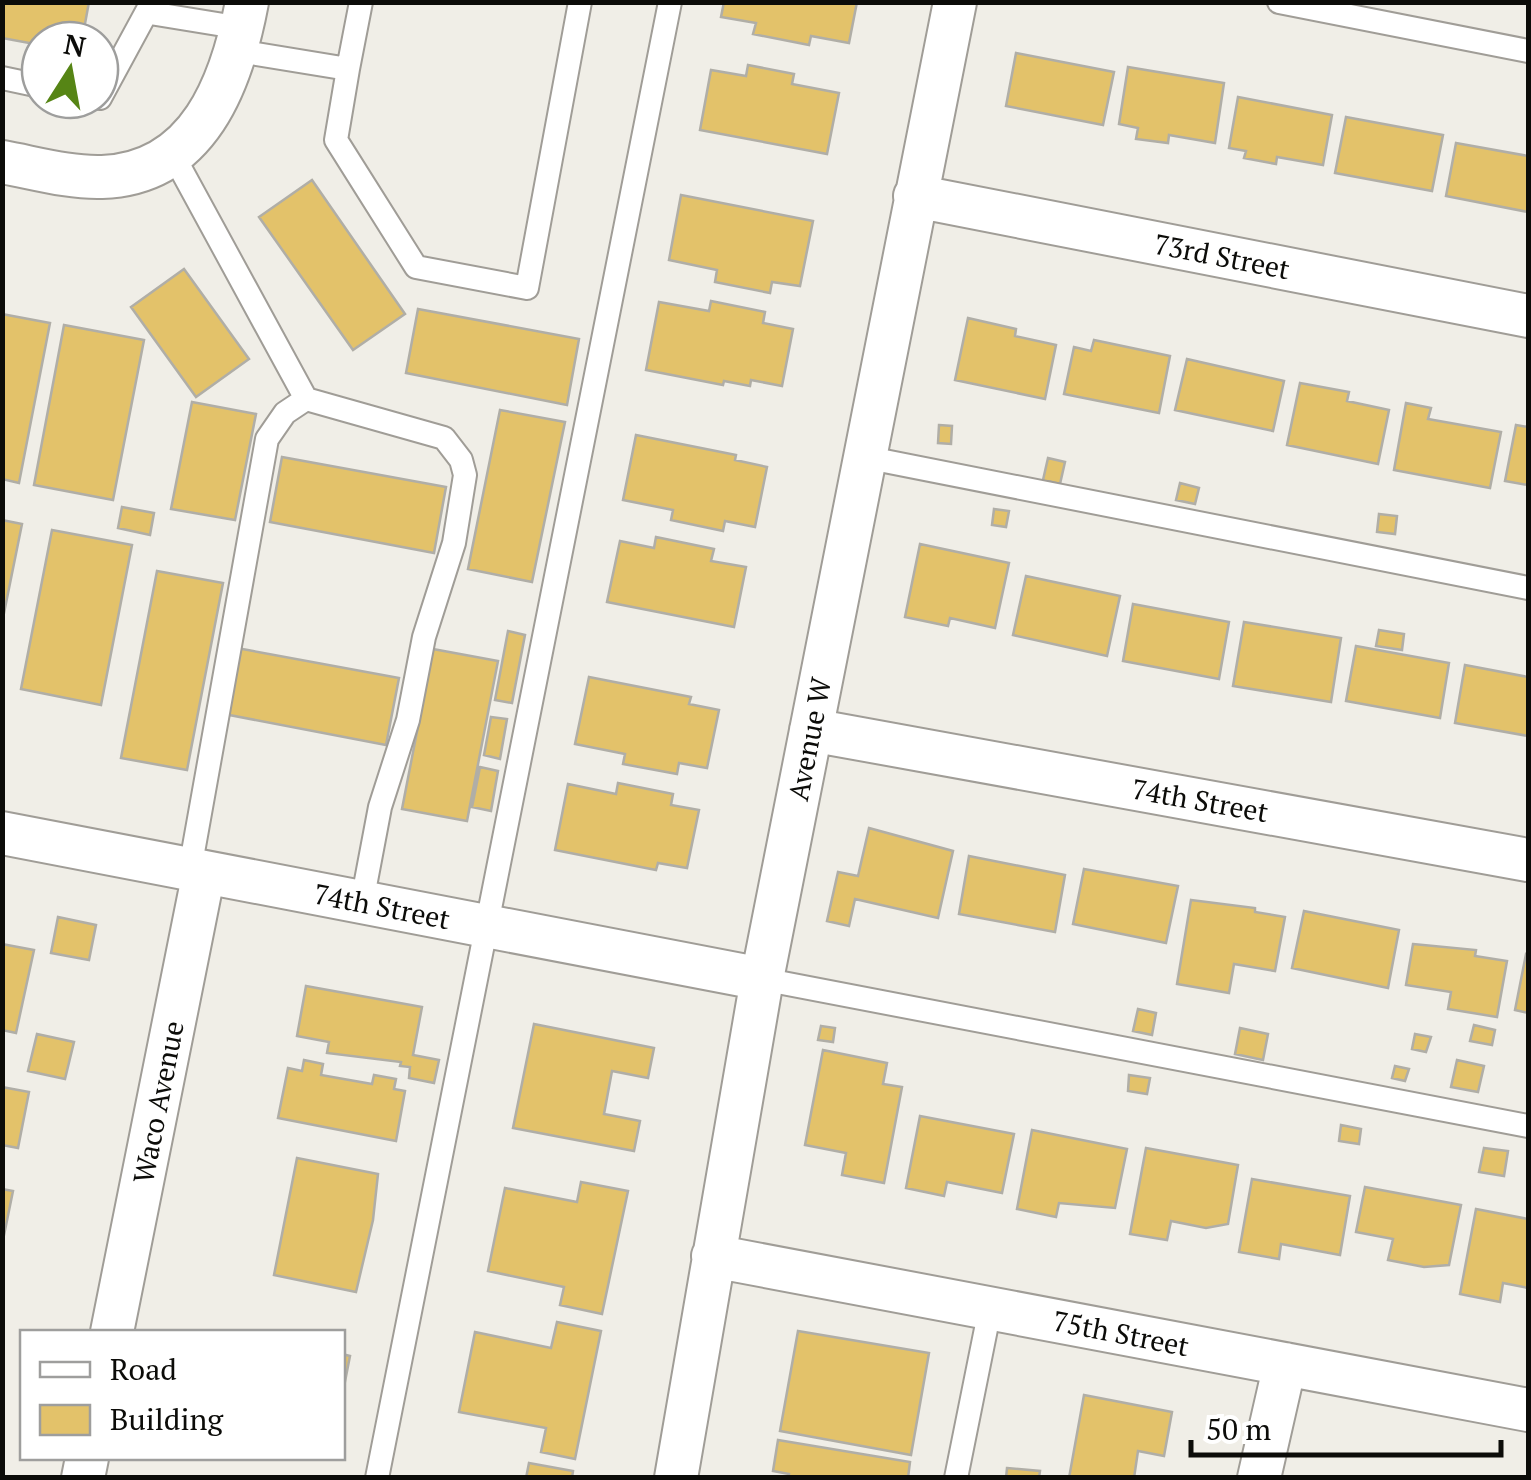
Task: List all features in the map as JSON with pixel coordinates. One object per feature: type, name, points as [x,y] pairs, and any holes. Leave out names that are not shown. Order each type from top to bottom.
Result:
[{"type":"street","name":"Avenue W","points":[[676,1478],[762,978],[954,2]]},
{"type":"street","points":[[2,162],[70,176],[126,173],[172,153],[208,119],[242,27]]},
{"type":"street","name":"73rd Street","points":[[915,196],[1528,316]]},
{"type":"street","name":"74th Street","points":[[812,730],[1528,860]]},
{"type":"street","name":"74th Street","points":[[2,834],[762,978]]},
{"type":"street","name":"Waco Avenue","points":[[112,1330],[197,871]]},
{"type":"street","name":"75th Street","points":[[712,1256],[1528,1410]]},
{"type":"street","points":[[1259,1478],[1285,1364]]},
{"type":"lane","points":[[360,2],[336,140],[416,267],[527,288],[580,2]]},
{"type":"lane","points":[[376,1478],[670,2]]},
{"type":"lane","points":[[1279,2],[1528,50]]},
{"type":"lane","points":[[120,63],[151,8],[242,27],[348,69]]},
{"type":"lane","points":[[172,153],[306,399],[444,438],[461,460],[465,475],[454,543],[424,637],[408,720],[380,806],[362,902]]},
{"type":"lane","points":[[197,871],[268,439],[285,413],[306,399]]},
{"type":"lane","points":[[864,457],[1528,588]]},
{"type":"lane","points":[[762,978],[1528,1126]]},
{"type":"lane","points":[[956,1478],[990,1308]]},
{"type":"building","points":[[2,2],[89,2],[86,20],[20,20],[20,41],[2,38]]},
{"type":"building","points":[[724,2],[857,2],[849,43],[811,36],[809,45],[753,34],[756,23],[721,17]]},
{"type":"building","points":[[1016,53],[1114,72],[1103,125],[1006,106]]},
{"type":"building","points":[[748,65],[794,74],[792,84],[839,93],[827,154],[700,130],[711,70],[746,76]]},
{"type":"building","points":[[1128,67],[1224,83],[1215,143],[1169,135],[1168,143],[1136,139],[1138,128],[1119,124]]},
{"type":"building","points":[[1238,97],[1332,115],[1323,165],[1277,157],[1276,164],[1244,158],[1246,151],[1229,148]]},
{"type":"building","points":[[1346,117],[1443,135],[1432,191],[1335,173]]},
{"type":"building","points":[[1456,143],[1528,156],[1528,212],[1446,196]]},
{"type":"building","points":[[312,180],[405,314],[353,350],[259,217]]},
{"type":"building","points":[[681,195],[813,221],[800,286],[772,282],[770,293],[715,282],[717,270],[669,260]]},
{"type":"building","points":[[184,269],[249,359],[196,397],[131,307]]},
{"type":"building","points":[[711,301],[765,312],[763,323],[793,329],[782,386],[751,380],[750,386],[724,381],[723,385],[646,370],[659,302],[709,311]]},
{"type":"building","points":[[418,309],[579,339],[567,405],[406,373]]},
{"type":"building","points":[[2,314],[50,323],[19,483],[2,479]]},
{"type":"building","points":[[968,318],[1016,329],[1015,336],[1056,345],[1045,399],[955,380]]},
{"type":"building","points":[[64,325],[144,340],[113,500],[34,485]]},
{"type":"building","points":[[1094,340],[1170,356],[1159,413],[1064,394],[1074,347],[1091,351]]},
{"type":"building","points":[[1187,359],[1284,381],[1273,431],[1175,410]]},
{"type":"building","points":[[1300,383],[1349,392],[1347,401],[1389,410],[1378,464],[1287,445]]},
{"type":"building","points":[[192,402],[256,414],[235,520],[171,509]]},
{"type":"building","points":[[1406,403],[1431,408],[1428,419],[1501,432],[1490,488],[1394,470]]},
{"type":"building","points":[[500,410],[565,422],[532,582],[468,569]]},
{"type":"building","points":[[939,425],[952,426],[951,444],[938,443]]},
{"type":"building","points":[[1516,425],[1528,427],[1528,485],[1505,481]]},
{"type":"building","points":[[636,435],[736,455],[735,460],[767,467],[755,527],[725,521],[723,531],[671,520],[673,510],[623,500]]},
{"type":"building","points":[[282,457],[446,487],[434,553],[270,522]]},
{"type":"building","points":[[1048,458],[1065,462],[1060,484],[1043,480]]},
{"type":"building","points":[[1180,483],[1199,488],[1195,504],[1176,500]]},
{"type":"building","points":[[122,507],[154,513],[150,535],[118,528]]},
{"type":"building","points":[[994,509],[1009,511],[1006,527],[992,525]]},
{"type":"building","points":[[1379,514],[1397,516],[1395,534],[1377,532]]},
{"type":"building","points":[[2,520],[22,524],[2,623]]},
{"type":"building","points":[[52,530],[132,545],[101,705],[21,689]]},
{"type":"building","points":[[656,537],[714,549],[711,561],[746,567],[734,627],[607,602],[620,541],[654,548]]},
{"type":"building","points":[[920,544],[1009,563],[995,628],[950,618],[948,626],[905,617]]},
{"type":"building","points":[[157,571],[223,583],[187,770],[121,758]]},
{"type":"building","points":[[1026,576],[1120,596],[1107,656],[1013,635]]},
{"type":"building","points":[[1133,604],[1229,622],[1219,679],[1123,661]]},
{"type":"building","points":[[1244,622],[1341,638],[1331,702],[1233,686]]},
{"type":"building","points":[[1379,630],[1404,634],[1402,650],[1376,646]]},
{"type":"building","points":[[508,631],[525,635],[512,703],[495,700]]},
{"type":"building","points":[[1356,646],[1449,663],[1440,718],[1346,701]]},
{"type":"building","points":[[237,648],[399,678],[386,745],[224,714]]},
{"type":"building","points":[[433,649],[498,661],[467,821],[402,809]]},
{"type":"building","points":[[1465,665],[1528,677],[1528,736],[1455,723]]},
{"type":"building","points":[[589,677],[691,697],[689,704],[719,710],[707,768],[679,763],[677,774],[623,764],[625,754],[575,744]]},
{"type":"building","points":[[491,717],[507,719],[500,759],[484,755]]},
{"type":"building","points":[[480,767],[498,771],[491,811],[472,807]]},
{"type":"building","points":[[618,783],[673,794],[671,805],[699,810],[687,868],[658,863],[656,870],[555,850],[568,784],[616,794]]},
{"type":"building","points":[[869,828],[953,851],[938,918],[855,899],[849,926],[827,921],[838,872],[858,876]]},
{"type":"building","points":[[969,856],[1065,875],[1055,932],[959,914]]},
{"type":"building","points":[[1084,869],[1178,886],[1166,943],[1073,924]]},
{"type":"building","points":[[1191,900],[1255,908],[1255,912],[1285,917],[1275,971],[1234,964],[1229,993],[1177,984]]},
{"type":"building","points":[[1304,911],[1399,930],[1388,988],[1292,968]]},
{"type":"building","points":[[58,917],[96,925],[89,960],[51,953]]},
{"type":"building","points":[[2,944],[34,950],[16,1033],[2,1030]]},
{"type":"building","points":[[1413,944],[1476,950],[1475,956],[1507,961],[1497,1017],[1448,1009],[1451,992],[1406,985]]},
{"type":"building","points":[[1528,955],[1528,1013],[1515,1010]]},
{"type":"building","points":[[306,986],[422,1007],[413,1055],[439,1060],[434,1083],[409,1078],[410,1067],[400,1066],[401,1062],[327,1053],[329,1042],[297,1036]]},
{"type":"building","points":[[1138,1009],[1156,1013],[1152,1035],[1133,1031]]},
{"type":"building","points":[[534,1024],[654,1048],[648,1078],[612,1071],[604,1114],[640,1121],[634,1151],[513,1128]]},
{"type":"building","points":[[1474,1025],[1495,1030],[1492,1045],[1470,1041]]},
{"type":"building","points":[[821,1026],[835,1028],[833,1042],[818,1040]]},
{"type":"building","points":[[1240,1028],[1268,1034],[1263,1060],[1235,1054]]},
{"type":"building","points":[[37,1034],[74,1042],[65,1079],[28,1071]]},
{"type":"building","points":[[1415,1034],[1431,1037],[1426,1052],[1412,1049]]},
{"type":"building","points":[[823,1050],[887,1063],[883,1084],[902,1087],[884,1183],[842,1175],[846,1153],[805,1145]]},
{"type":"building","points":[[304,1060],[323,1064],[321,1075],[372,1084],[374,1075],[396,1079],[394,1089],[405,1091],[396,1141],[278,1118],[288,1068],[302,1071]]},
{"type":"building","points":[[1457,1060],[1484,1066],[1478,1092],[1451,1087]]},
{"type":"building","points":[[1395,1066],[1409,1069],[1405,1081],[1392,1078]]},
{"type":"building","points":[[1129,1075],[1150,1078],[1147,1094],[1128,1091]]},
{"type":"building","points":[[2,1087],[29,1092],[18,1148],[2,1145]]},
{"type":"building","points":[[920,1116],[1014,1134],[1002,1193],[947,1182],[944,1196],[906,1188]]},
{"type":"building","points":[[1341,1125],[1361,1129],[1359,1144],[1339,1141]]},
{"type":"building","points":[[1032,1130],[1127,1149],[1115,1208],[1059,1203],[1056,1217],[1017,1209]]},
{"type":"building","points":[[1146,1148],[1238,1165],[1228,1224],[1206,1228],[1171,1221],[1167,1240],[1130,1234]]},
{"type":"building","points":[[1484,1148],[1508,1151],[1504,1176],[1479,1172]]},
{"type":"building","points":[[297,1158],[378,1174],[373,1220],[356,1292],[274,1275]]},
{"type":"building","points":[[1252,1179],[1350,1196],[1340,1255],[1281,1244],[1279,1259],[1239,1252]]},
{"type":"building","points":[[581,1182],[628,1191],[602,1314],[560,1305],[564,1287],[488,1271],[505,1188],[577,1202]]},
{"type":"building","points":[[1365,1187],[1461,1205],[1449,1265],[1424,1267],[1388,1260],[1393,1239],[1356,1232]]},
{"type":"building","points":[[2,1189],[13,1191],[2,1245]]},
{"type":"building","points":[[1476,1209],[1528,1219],[1528,1288],[1503,1283],[1500,1302],[1460,1294]]},
{"type":"building","points":[[557,1322],[601,1331],[575,1459],[541,1452],[546,1428],[459,1412],[475,1332],[551,1348]]},
{"type":"building","points":[[798,1331],[929,1353],[911,1455],[780,1431]]},
{"type":"building","points":[[345,1355],[350,1356],[345,1382]]},
{"type":"building","points":[[1084,1395],[1172,1412],[1164,1456],[1138,1451],[1134,1478],[1069,1478]]},
{"type":"building","points":[[778,1440],[910,1462],[908,1478],[788,1478],[789,1474],[773,1471]]},
{"type":"building","points":[[529,1463],[573,1471],[572,1478],[526,1478]]},
{"type":"building","points":[[1007,1468],[1040,1471],[1039,1478],[1006,1478]]}]
